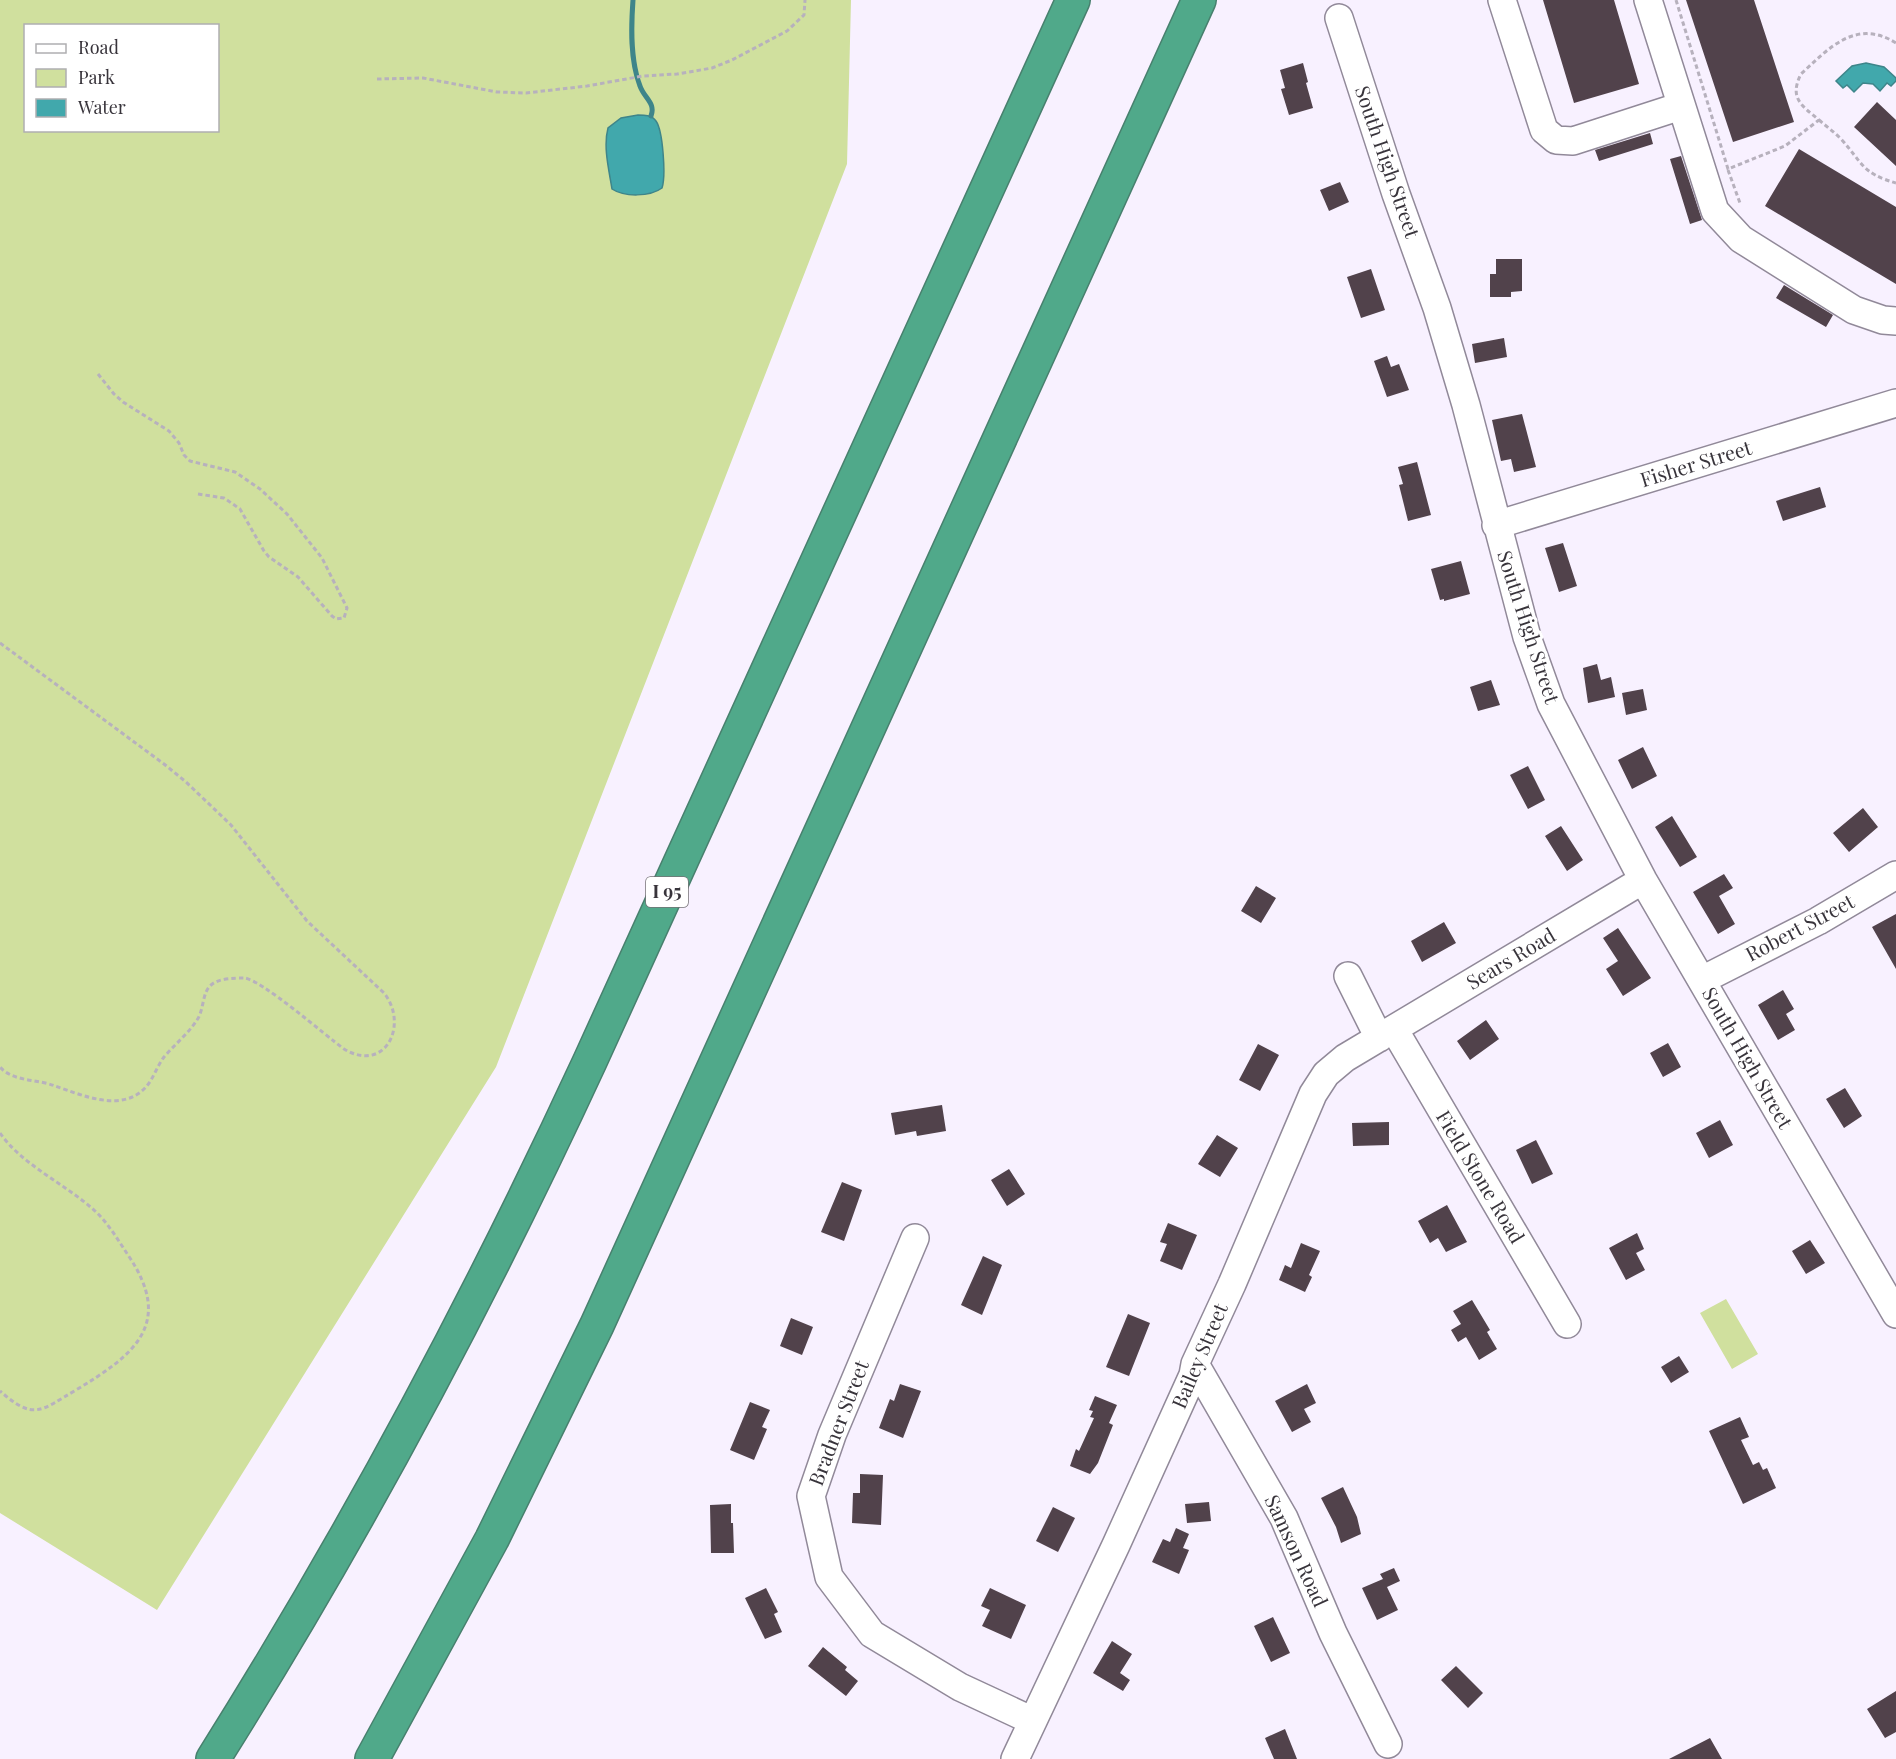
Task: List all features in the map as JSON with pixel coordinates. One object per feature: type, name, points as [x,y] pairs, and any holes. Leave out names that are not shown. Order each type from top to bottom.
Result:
[{"type":"highway","name":"I 95","points":[[213,1759],[327,1569],[390,1458],[475,1299],[536,1176],[1073,0]]},
{"type":"highway","points":[[372,1759],[487,1548],[597,1325],[1199,0]]},
{"type":"highway","points":[[1166,73],[1218,0]]},
{"type":"street","points":[[1502,0],[1544,130],[1556,140],[1573,141],[1681,106]]},
{"type":"street","points":[[1648,0],[1681,106],[1716,173],[1715,211],[1741,239],[1854,310],[1883,320],[1896,321]]},
{"type":"street","name":"South High Street","points":[[1339,18],[1396,194],[1437,308],[1466,405],[1527,637],[1551,704],[1643,880],[1896,1314]]},
{"type":"street","name":"Fisher Street","points":[[1496,525],[1896,404]]},
{"type":"street","name":"Robert Street","points":[[1702,980],[1818,921],[1896,875]]},
{"type":"street","name":"Sears Road","points":[[1386,1034],[1643,880]]},
{"type":"street","points":[[1348,976],[1386,1034]]},
{"type":"street","name":"Field Stone Road","points":[[1386,1034],[1567,1324]]},
{"type":"street","name":"Bailey Street","points":[[1015,1759],[1192,1375],[1312,1094],[1326,1074],[1345,1058],[1386,1034]]},
{"type":"street","name":"Bradner Street","points":[[915,1238],[832,1435],[811,1496],[829,1577],[872,1634],[960,1687],[1033,1721]]},
{"type":"street","name":"Samson Road","points":[[1195,1364],[1284,1518],[1333,1633],[1388,1744]]},
{"type":"path","points":[[376,79],[423,78],[496,92],[526,93],[712,68],[732,60],[795,25],[804,15],[805,0]]},
{"type":"path","points":[[1676,0],[1716,173],[1741,205]]},
{"type":"path","points":[[1896,43],[1874,34],[1863,33],[1842,38],[1801,74],[1797,81],[1796,95],[1802,106],[1841,140],[1861,165],[1881,178],[1896,183]]},
{"type":"path","points":[[1716,173],[1757,159],[1785,146],[1819,120]]},
{"type":"path","points":[[98,374],[123,402],[169,431],[189,461],[235,472],[260,489],[287,514],[322,558],[347,609],[344,618],[336,619],[332,616],[298,577],[269,557],[244,515],[233,503],[217,496],[198,494]]},
{"type":"path","points":[[0,643],[164,764],[209,804],[256,856],[307,921],[384,993],[393,1007],[394,1015],[391,1039],[385,1049],[374,1055],[358,1055],[333,1041],[252,980],[221,980],[210,985],[199,1018],[163,1058],[147,1087],[131,1097],[116,1100],[93,1098],[55,1085],[15,1076],[0,1067]]},
{"type":"path","points":[[0,1133],[19,1155],[95,1211],[107,1224],[141,1276],[148,1312],[142,1337],[127,1355],[45,1408],[22,1409],[0,1391]]},
{"type":"green space","points":[[0,0],[851,0],[847,164],[496,1067],[157,1610],[0,1513]]},
{"type":"green space","points":[[1726,1299],[1758,1354],[1732,1369],[1700,1313]]},
{"type":"water","points":[[1866,63],[1884,67],[1896,78],[1896,81],[1891,86],[1887,83],[1880,91],[1873,84],[1863,83],[1854,92],[1847,85],[1843,88],[1836,81],[1852,66]]},
{"type":"water","points":[[648,116],[656,121],[660,134],[664,174],[662,188],[651,193],[630,195],[612,189],[606,143],[608,128],[621,118]]},
{"type":"building","points":[[1543,0],[1614,0],[1639,84],[1574,103]]},
{"type":"building","points":[[1686,0],[1754,0],[1794,122],[1733,142]]},
{"type":"building","points":[[1303,63],[1313,108],[1289,115],[1281,89],[1285,88],[1280,70]]},
{"type":"building","points":[[1877,102],[1896,120],[1896,166],[1854,127]]},
{"type":"building","points":[[1650,133],[1653,144],[1599,161],[1595,150]]},
{"type":"building","points":[[1799,149],[1896,207],[1896,284],[1765,206]]},
{"type":"building","points":[[1681,156],[1702,220],[1690,224],[1670,159]]},
{"type":"building","points":[[1340,182],[1349,202],[1329,211],[1320,190]]},
{"type":"building","points":[[1496,259],[1522,259],[1522,291],[1511,292],[1511,297],[1490,297],[1490,274],[1496,274]]},
{"type":"building","points":[[1371,269],[1385,310],[1361,318],[1347,277]]},
{"type":"building","points":[[1784,285],[1833,315],[1826,327],[1776,298]]},
{"type":"building","points":[[1504,338],[1507,357],[1475,363],[1472,344]]},
{"type":"building","points":[[1387,356],[1391,367],[1399,364],[1409,390],[1387,397],[1374,361]]},
{"type":"building","points":[[1522,414],[1536,467],[1514,472],[1511,459],[1501,461],[1492,420]]},
{"type":"building","points":[[1417,462],[1431,515],[1408,521],[1399,485],[1403,484],[1398,467]]},
{"type":"building","points":[[1820,487],[1826,507],[1783,521],[1776,501]]},
{"type":"building","points":[[1563,543],[1577,586],[1559,592],[1545,548]]},
{"type":"building","points":[[1461,561],[1470,594],[1440,600],[1431,569]]},
{"type":"building","points":[[1597,664],[1601,680],[1611,677],[1615,697],[1588,703],[1583,668]]},
{"type":"building","points":[[1491,680],[1500,705],[1478,711],[1470,687]]},
{"type":"building","points":[[1643,689],[1647,710],[1626,715],[1622,693]]},
{"type":"building","points":[[1643,747],[1657,776],[1632,789],[1618,760]]},
{"type":"building","points":[[1528,766],[1545,800],[1528,809],[1510,775]]},
{"type":"building","points":[[1863,808],[1878,827],[1849,852],[1833,833]]},
{"type":"building","points":[[1672,816],[1697,857],[1680,867],[1655,827]]},
{"type":"building","points":[[1561,826],[1583,860],[1567,871],[1545,836]]},
{"type":"building","points":[[1724,874],[1733,888],[1719,896],[1735,924],[1718,934],[1693,892]]},
{"type":"building","points":[[1256,886],[1276,898],[1261,923],[1241,911]]},
{"type":"building","points":[[1896,914],[1896,969],[1872,927]]},
{"type":"building","points":[[1444,922],[1456,943],[1422,962],[1411,941]]},
{"type":"building","points":[[1618,928],[1651,978],[1623,996],[1606,969],[1618,961],[1603,938]]},
{"type":"building","points":[[1783,990],[1794,1009],[1786,1014],[1795,1030],[1778,1040],[1758,1005]]},
{"type":"building","points":[[1486,1020],[1499,1039],[1470,1060],[1457,1041]]},
{"type":"building","points":[[1668,1043],[1681,1067],[1663,1077],[1650,1053]]},
{"type":"building","points":[[1258,1044],[1279,1055],[1260,1091],[1239,1080]]},
{"type":"building","points":[[1845,1088],[1862,1116],[1844,1128],[1826,1099]]},
{"type":"building","points":[[942,1105],[946,1131],[917,1136],[916,1131],[895,1135],[891,1113]]},
{"type":"building","points":[[1720,1120],[1733,1145],[1709,1158],[1696,1133]]},
{"type":"building","points":[[1389,1122],[1389,1145],[1353,1146],[1352,1123]]},
{"type":"building","points":[[1217,1135],[1238,1148],[1220,1177],[1198,1164]]},
{"type":"building","points":[[1536,1140],[1553,1174],[1532,1184],[1516,1150]]},
{"type":"building","points":[[1009,1169],[1025,1194],[1007,1206],[991,1180]]},
{"type":"building","points":[[842,1182],[862,1190],[844,1241],[821,1232]]},
{"type":"building","points":[[1447,1205],[1467,1242],[1446,1252],[1438,1238],[1430,1243],[1418,1221]]},
{"type":"building","points":[[1168,1223],[1197,1235],[1182,1270],[1160,1261],[1167,1244],[1160,1242]]},
{"type":"building","points":[[1637,1233],[1644,1249],[1636,1253],[1645,1270],[1626,1280],[1609,1248]]},
{"type":"building","points":[[1810,1240],[1825,1263],[1806,1274],[1792,1251]]},
{"type":"building","points":[[1301,1243],[1320,1251],[1309,1275],[1312,1277],[1305,1292],[1279,1280],[1285,1265],[1291,1268]]},
{"type":"building","points":[[983,1256],[1002,1265],[982,1315],[961,1305]]},
{"type":"building","points":[[1472,1300],[1490,1330],[1487,1332],[1497,1349],[1479,1360],[1466,1337],[1458,1342],[1451,1330],[1461,1324],[1453,1311]]},
{"type":"building","points":[[1128,1314],[1150,1323],[1129,1376],[1106,1367]]},
{"type":"building","points":[[791,1318],[813,1327],[802,1355],[780,1346]]},
{"type":"building","points":[[1679,1356],[1689,1372],[1671,1383],[1661,1367]]},
{"type":"building","points":[[900,1384],[921,1391],[903,1438],[879,1428],[890,1399],[894,1401]]},
{"type":"building","points":[[1307,1384],[1316,1403],[1304,1409],[1311,1422],[1292,1432],[1275,1401]]},
{"type":"building","points":[[1095,1396],[1117,1405],[1109,1423],[1113,1425],[1098,1463],[1090,1474],[1070,1466],[1076,1449],[1079,1451],[1094,1418],[1090,1417],[1093,1411],[1089,1410]]},
{"type":"building","points":[[750,1402],[770,1410],[762,1427],[767,1429],[754,1460],[730,1450]]},
{"type":"building","points":[[1740,1417],[1749,1437],[1741,1440],[1753,1465],[1759,1462],[1763,1470],[1767,1468],[1776,1488],[1743,1504],[1709,1431]]},
{"type":"building","points":[[860,1474],[883,1475],[881,1525],[852,1523],[853,1493],[860,1493]]},
{"type":"building","points":[[1343,1487],[1357,1517],[1361,1534],[1341,1543],[1336,1527],[1321,1498]]},
{"type":"building","points":[[1209,1502],[1211,1521],[1187,1523],[1185,1504]]},
{"type":"building","points":[[731,1504],[734,1553],[711,1553],[710,1505]]},
{"type":"building","points":[[1053,1507],[1075,1518],[1058,1552],[1036,1541]]},
{"type":"building","points":[[1176,1528],[1189,1534],[1183,1548],[1189,1550],[1179,1574],[1152,1562],[1163,1539],[1170,1542]]},
{"type":"building","points":[[1394,1568],[1400,1581],[1387,1587],[1398,1610],[1377,1620],[1362,1588],[1383,1579],[1380,1574]]},
{"type":"building","points":[[766,1588],[778,1612],[774,1614],[782,1632],[765,1639],[745,1598]]},
{"type":"building","points":[[990,1588],[1026,1605],[1011,1639],[982,1626],[990,1610],[981,1606]]},
{"type":"building","points":[[1273,1617],[1290,1653],[1271,1662],[1254,1626]]},
{"type":"building","points":[[1112,1641],[1132,1654],[1120,1673],[1130,1680],[1123,1691],[1093,1673]]},
{"type":"building","points":[[823,1647],[847,1667],[845,1670],[858,1681],[846,1696],[808,1666]]},
{"type":"building","points":[[1456,1666],[1483,1693],[1468,1708],[1441,1680]]},
{"type":"building","points":[[1896,1691],[1896,1732],[1885,1738],[1867,1709]]},
{"type":"building","points":[[1285,1729],[1297,1759],[1274,1759],[1265,1738]]},
{"type":"building","points":[[1710,1738],[1722,1759],[1669,1759]]},
{"type":"waterway","points":[[633,0],[634,65],[640,86],[651,104],[651,116]]}]
